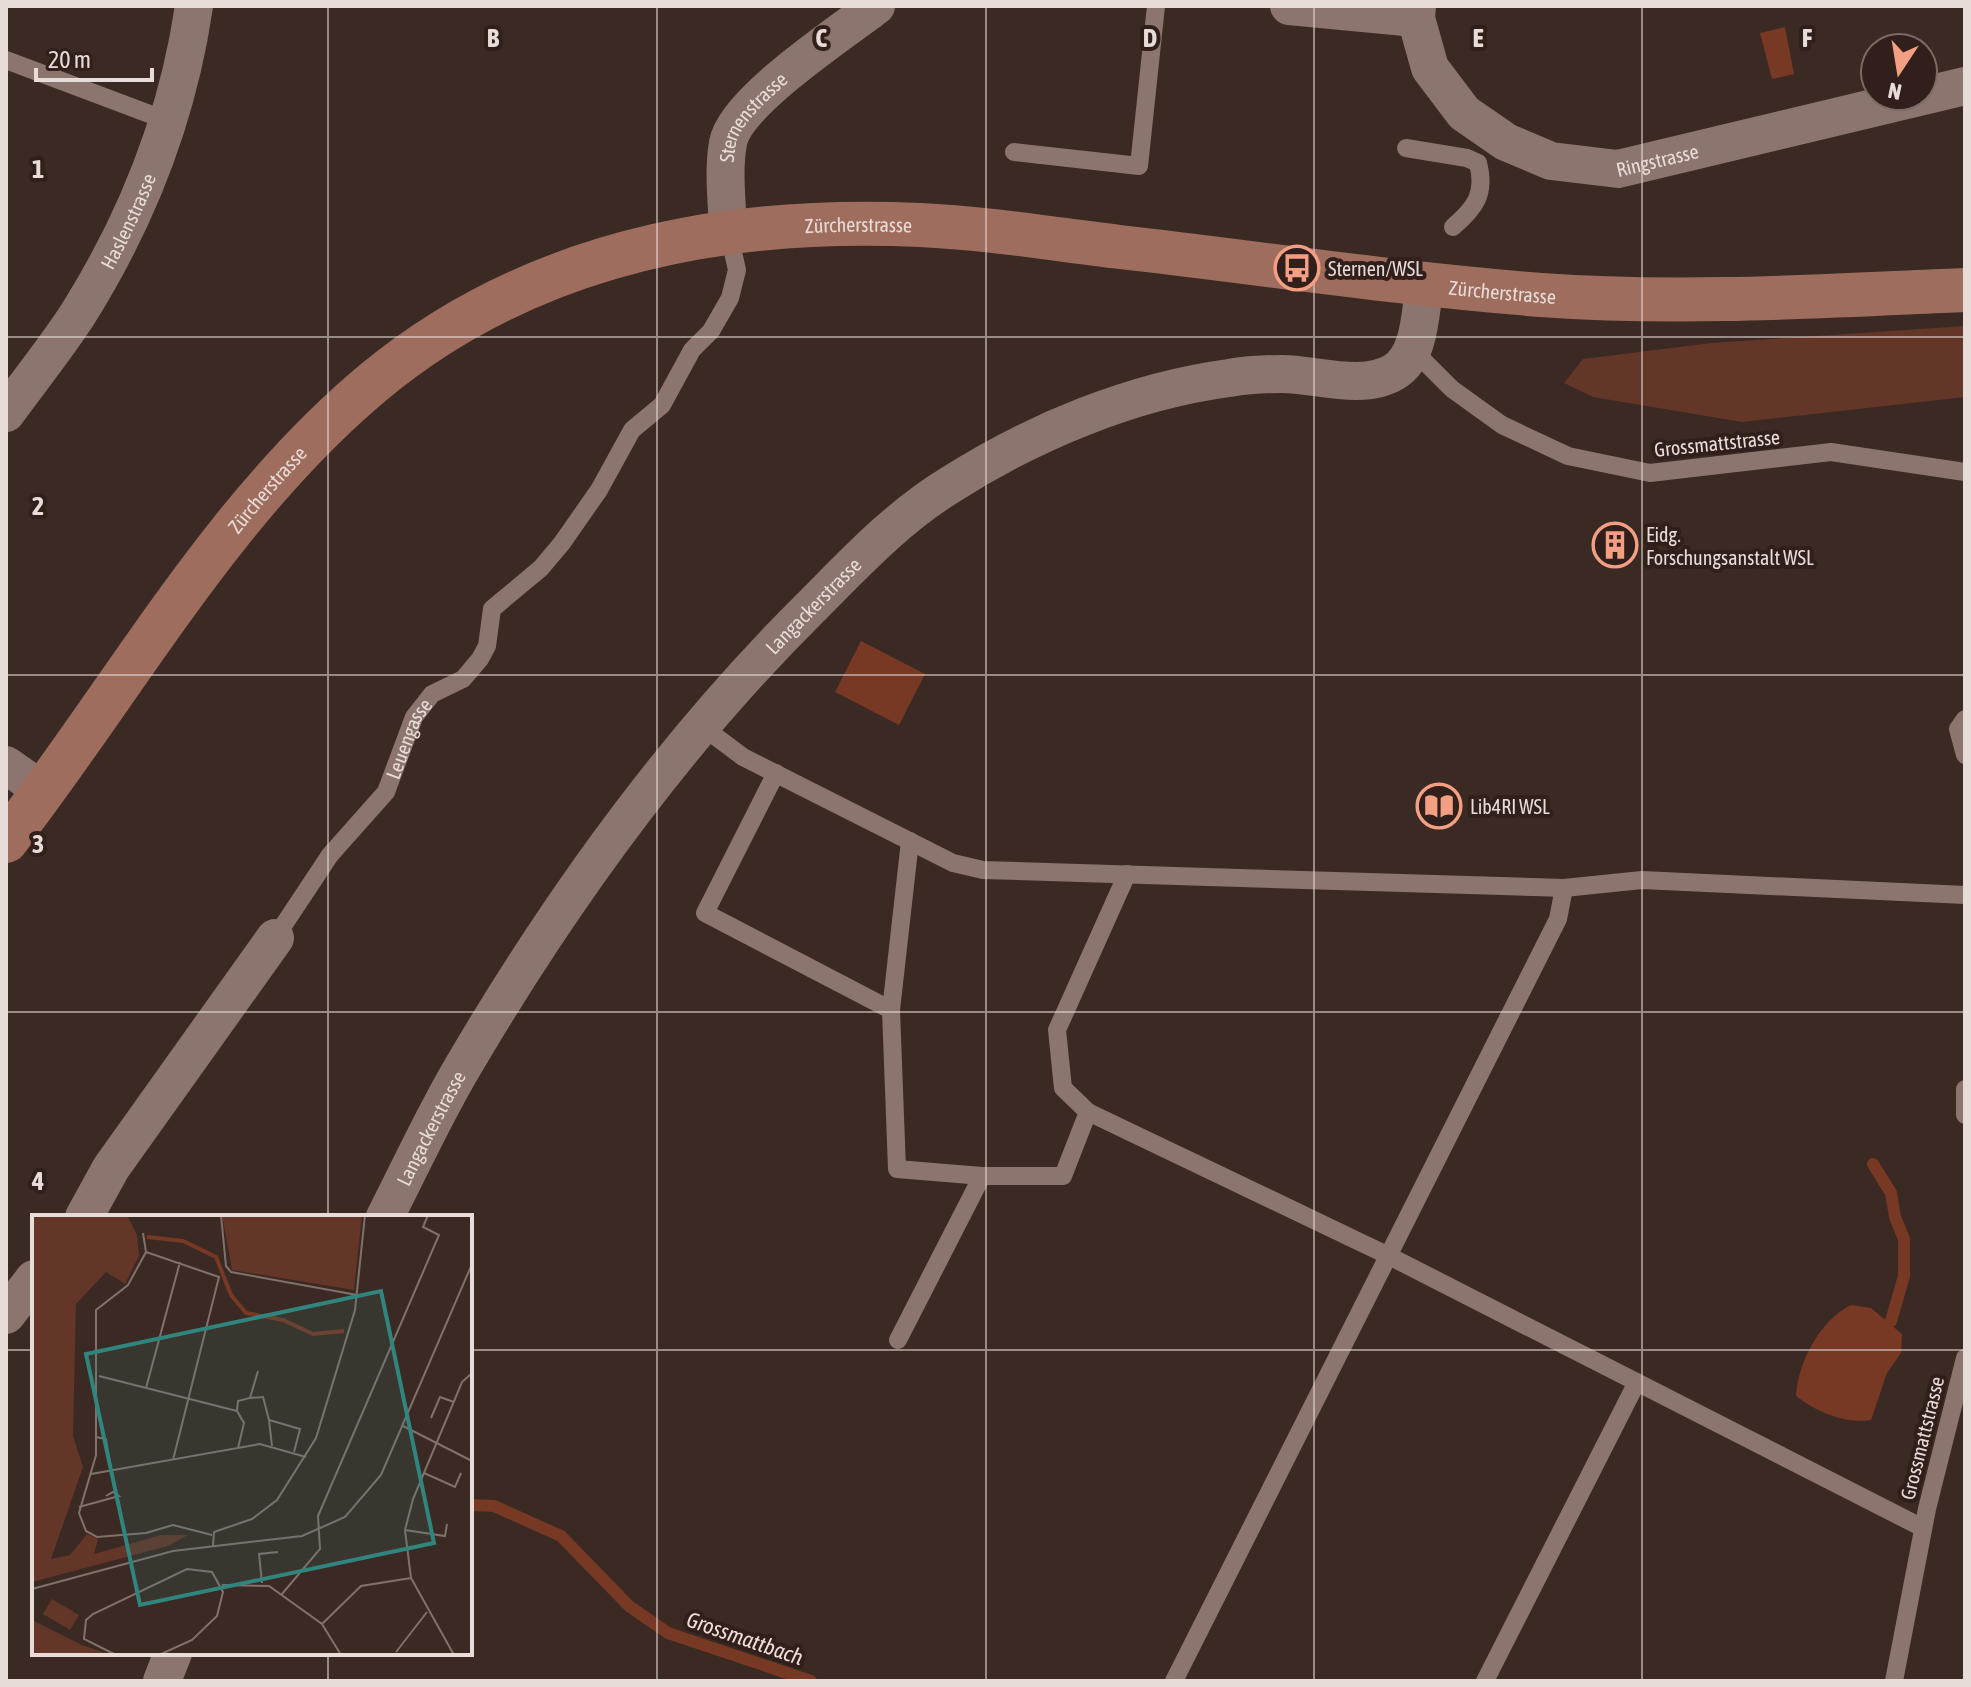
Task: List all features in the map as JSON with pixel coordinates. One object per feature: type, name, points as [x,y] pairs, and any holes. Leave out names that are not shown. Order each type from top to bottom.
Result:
[{"type":"main road","name":"Zürcherstrasse","points":[[6,841],[251,506],[308,441],[378,378],[469,318],[534,284],[654,244],[728,230],[839,224],[920,225],[1537,294],[1683,301],[1965,290]]},
{"type":"street","name":"Haslenstrasse","points":[[6,413],[78,313],[148,182],[188,47],[194,6]]},
{"type":"street","name":"Sternenstrasse","points":[[728,230],[728,143],[737,122],[764,93],[876,6]]},
{"type":"street","name":"Ringstrasse","points":[[1289,6],[1416,12],[1430,68],[1464,113],[1506,142],[1551,161],[1618,169],[1965,86]]},
{"type":"street","points":[[1413,350],[1425,283]]},
{"type":"street","name":"Langackerstrasse","points":[[386,1215],[463,1066],[536,948],[616,834],[769,649],[891,527],[948,486],[1009,451],[1093,414],[1150,395],[1229,378],[1282,374],[1367,380],[1395,372],[1413,350]]},
{"type":"street","points":[[6,765],[43,791]]},
{"type":"street","name":"Leuengasse","points":[[85,1215],[111,1168],[275,938]]},
{"type":"street","points":[[6,1315],[32,1282]]},
{"type":"street","points":[[162,1681],[172,1655]]},
{"type":"lane","points":[[1014,152],[1139,166],[1156,6]]},
{"type":"lane","points":[[6,60],[168,121]]},
{"type":"lane","points":[[1406,148],[1467,158],[1478,163],[1481,194],[1472,210],[1453,227]]},
{"type":"lane","name":"Leuengasse","points":[[275,938],[330,855],[386,792],[414,717],[432,694],[463,679],[480,659],[487,646],[492,609],[541,568],[562,543],[599,490],[632,430],[662,405],[680,367],[711,331],[730,298],[737,270],[728,230]]},
{"type":"lane","name":"Grossmattstrasse","points":[[1413,350],[1452,389],[1502,425],[1568,456],[1650,473],[1831,452],[1965,472]]},
{"type":"lane","points":[[1965,719],[1958,729],[1965,755]]},
{"type":"lane","points":[[703,727],[743,757],[953,863],[983,870],[1564,888],[1642,880],[1965,895]]},
{"type":"lane","points":[[776,773],[705,913],[891,1010]]},
{"type":"lane","points":[[910,841],[891,1010],[897,1169],[982,1176],[1063,1176],[1088,1112]]},
{"type":"lane","points":[[1127,874],[1057,1030],[1063,1088],[1088,1112],[1389,1256],[1923,1528]]},
{"type":"lane","points":[[1174,1681],[1558,919],[1564,888]]},
{"type":"lane","points":[[1965,1089],[1965,1115]]},
{"type":"lane","points":[[898,1340],[982,1176]]},
{"type":"lane","name":"Grossmattstrasse","points":[[1894,1681],[1923,1528],[1965,1358]]},
{"type":"lane","points":[[1485,1681],[1637,1382]]},
{"type":"shaded area","points":[[1785,27],[1794,74],[1772,79],[1760,33]]},
{"type":"shaded area","points":[[1965,326],[1965,397],[1742,422],[1593,397],[1564,383],[1583,359],[1711,343]]},
{"type":"shaded area","points":[[861,641],[925,674],[899,725],[835,692]]},
{"type":"shaded area","points":[[1851,1305],[1871,1308],[1902,1334],[1901,1353],[1887,1373],[1871,1420],[1831,1416],[1796,1396],[1801,1370],[1813,1343],[1830,1321]]},
{"type":"waterway","points":[[1873,1164],[1891,1193],[1895,1217],[1904,1239],[1904,1276],[1891,1321]]},
{"type":"waterway","name":"Grossmattbach","points":[[472,1505],[494,1506],[561,1536],[629,1606],[668,1633],[811,1681]]},
{"type":"place","name":"Sternen/WSL","points":[[1297,268]]},
{"type":"place","name":"Eidg. Forschungsanstalt WSL","points":[[1615,545]]},
{"type":"place","name":"Lib4RI WSL","points":[[1439,806]]}]
